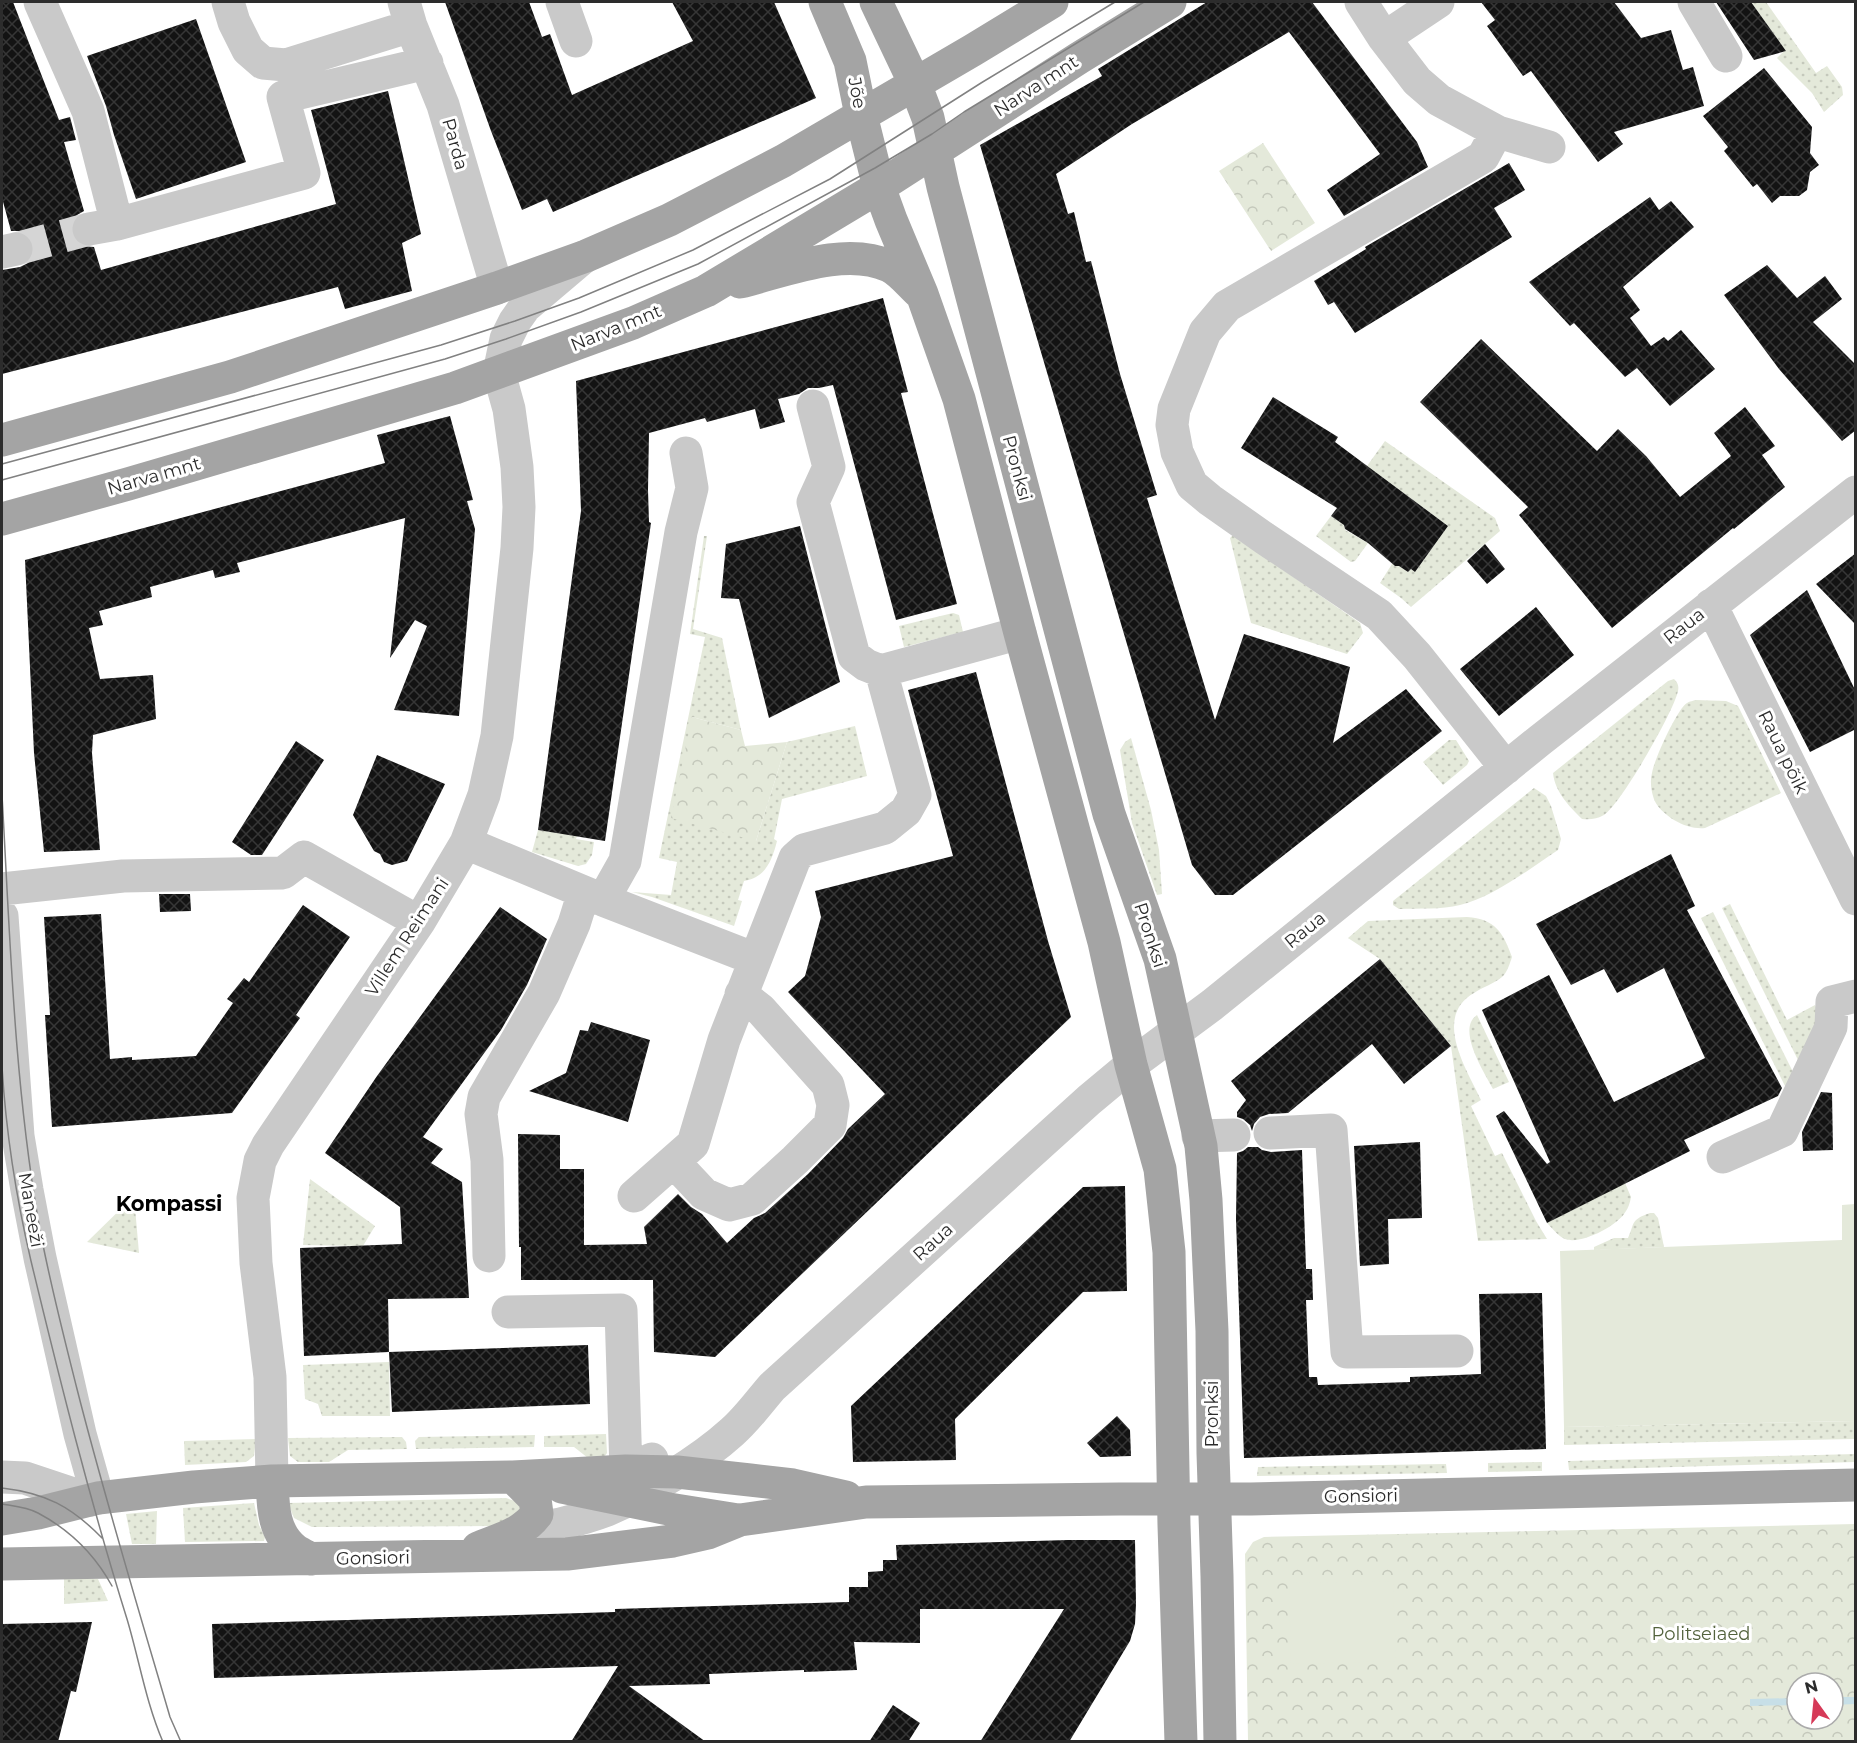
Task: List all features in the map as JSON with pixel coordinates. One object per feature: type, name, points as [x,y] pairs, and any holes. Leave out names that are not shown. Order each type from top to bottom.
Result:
[{"type":"main road","name":"Jõe","points":[[825,2],[850,61],[879,187]]},
{"type":"main road","points":[[876,2],[915,84],[928,118],[935,151]]},
{"type":"main road","points":[[2,440],[230,377],[586,256],[669,220],[783,161],[1052,2]]},
{"type":"main road","name":"Narva mnt","points":[[2,519],[455,388],[633,323],[706,291],[879,187],[1170,2]]},
{"type":"main road","name":"Pronksi","points":[[935,151],[1109,814],[1160,959],[1198,1136],[1206,1200],[1212,1331],[1220,1742]]},
{"type":"main road","points":[[879,187],[922,294],[959,399],[1104,942],[1131,1065],[1160,1169],[1169,1252],[1173,1498],[1181,1742]]},
{"type":"main road","points":[[706,291],[825,261],[858,258],[890,266],[922,294]]},
{"type":"main road","name":"Gonsiori","points":[[2,1519],[94,1499],[194,1487],[272,1481],[513,1477],[628,1485],[677,1472],[793,1485],[866,1502]]},
{"type":"main road","points":[[456,1556],[517,1533],[530,1524],[537,1514],[535,1498],[513,1477]]},
{"type":"main road","points":[[272,1481],[273,1511],[280,1532],[293,1549],[310,1558]]},
{"type":"main road","name":"Gonsiori","points":[[628,1485],[669,1509],[740,1520]]},
{"type":"main road","name":"Gonsiori","points":[[2,1564],[567,1554],[673,1541],[708,1533],[740,1520],[866,1502],[1215,1499],[1856,1485]]},
{"type":"street","points":[[40,2],[88,111],[103,226],[304,173],[283,97],[427,63]]},
{"type":"street","points":[[228,2],[234,22],[248,50],[263,63],[286,65],[408,14]]},
{"type":"street","points":[[562,2],[576,42]]},
{"type":"street","points":[[1361,2],[1384,38],[1417,81],[1439,100],[1498,132],[1550,147]]},
{"type":"street","points":[[1384,38],[1438,2]]},
{"type":"street","points":[[1694,2],[1726,56]]},
{"type":"street","name":"Parda","points":[[408,14],[443,105],[497,288]]},
{"type":"street","points":[[1490,144],[1483,157],[1227,306],[1205,332],[1173,409],[1172,425],[1177,452],[1192,485],[1210,501],[1379,615],[1417,657],[1506,768]]},
{"type":"street","points":[[499,373],[506,339],[525,307],[586,256]]},
{"type":"street","name":"Villem Reimani","points":[[272,1481],[270,1377],[256,1263],[254,1198],[260,1161],[268,1145],[419,922],[466,843],[483,795],[497,736],[517,548],[519,507],[517,467],[509,410],[499,373]]},
{"type":"street","points":[[813,406],[829,467],[813,502],[854,656],[866,666],[881,670],[1020,633]]},
{"type":"street","points":[[489,1256],[487,1160],[481,1114],[484,1097],[544,993],[574,924],[594,896],[625,861],[681,532],[692,488],[686,453]]},
{"type":"street","name":"Raua","points":[[677,1472],[733,1431],[772,1387],[1089,1100],[1131,1065],[1175,1033],[1711,604],[1856,492]]},
{"type":"street","name":"Raua põik","points":[[1711,604],[1856,900]]},
{"type":"street","points":[[634,1196],[693,1144],[724,1040],[795,858],[804,850],[885,828],[906,811],[915,795],[881,670]]},
{"type":"street","points":[[466,843],[755,959]]},
{"type":"street","points":[[2,889],[123,876],[283,873],[304,857],[419,922]]},
{"type":"street","name":"Maneeži","points":[[2,916],[18,1137],[40,1258],[94,1499]]},
{"type":"street","points":[[674,1162],[704,1194],[729,1205],[752,1199],[830,1125],[833,1105],[828,1085],[761,1010],[741,994]]},
{"type":"street","points":[[1723,1157],[1782,1131],[1831,1027],[1832,1002],[1856,996]]},
{"type":"street","points":[[1270,1133],[1331,1130],[1347,1352],[1457,1351]]},
{"type":"street","points":[[1198,1136],[1234,1135]]},
{"type":"street","points":[[508,1312],[621,1310],[628,1485]]},
{"type":"street","name":"Raua","points":[[517,1533],[549,1527],[605,1510],[659,1457],[697,1437],[772,1387]]},
{"type":"street","points":[[2,1477],[25,1478],[94,1499]]},
{"type":"green space","points":[[1751,2],[1766,2],[1816,73],[1827,66],[1842,87],[1843,95],[1824,112],[1812,93],[1777,58],[1785,50]]},
{"type":"green space","points":[[1263,143],[1315,223],[1271,251],[1219,171]]},
{"type":"green space","points":[[1385,441],[1495,518],[1500,531],[1411,607],[1380,583],[1392,564],[1408,572],[1411,569],[1415,572],[1448,526],[1367,466]]},
{"type":"green space","points":[[1331,516],[1344,525],[1345,530],[1368,543],[1355,561],[1351,562],[1316,536]]},
{"type":"green space","points":[[1233,535],[1360,623],[1363,633],[1347,654],[1251,623],[1230,538]]},
{"type":"green space","points":[[704,536],[707,536],[693,629],[722,638],[741,730],[692,717],[756,841],[787,742],[855,726],[867,776],[782,799],[773,855],[762,872],[744,881],[738,900],[742,901],[734,926],[632,892],[671,895],[677,862],[659,858],[705,637],[690,634]]},
{"type":"green space","points":[[953,613],[959,615],[963,632],[904,647],[899,626]]},
{"type":"green space","points":[[1674,679],[1678,691],[1674,702],[1634,776],[1604,815],[1593,819],[1582,819],[1560,792],[1553,773],[1668,681]]},
{"type":"green space","points":[[1726,701],[1738,706],[1781,793],[1705,828],[1686,825],[1668,816],[1656,803],[1651,784],[1651,776],[1661,747],[1672,724],[1688,702]]},
{"type":"green space","points":[[692,717],[741,730],[745,746],[787,742],[756,841],[671,818]]},
{"type":"green space","points":[[1131,738],[1151,810],[1159,850],[1162,894],[1157,895],[1132,823],[1120,750]]},
{"type":"green space","points":[[1449,740],[1456,740],[1469,761],[1443,785],[1423,762]]},
{"type":"green space","points":[[1534,788],[1546,796],[1551,806],[1561,839],[1558,850],[1511,882],[1472,901],[1453,907],[1438,908],[1399,909],[1393,905],[1393,901]]},
{"type":"green space","points":[[538,830],[577,836],[576,839],[594,842],[592,855],[586,864],[578,866],[532,852]]},
{"type":"green space","points":[[1730,904],[1787,1020],[1815,1005],[1819,1015],[1800,1064],[1722,908]]},
{"type":"green space","points":[[1713,912],[1795,1076],[1787,1090],[1701,918]]},
{"type":"green space","points":[[1477,918],[1497,928],[1512,957],[1504,975],[1462,1003],[1455,1016],[1456,1044],[1481,1100],[1471,1106],[1495,1156],[1502,1153],[1547,1239],[1478,1241],[1451,1046],[1380,959],[1348,938],[1368,921]]},
{"type":"green space","points":[[1477,1015],[1509,1082],[1493,1089],[1478,1062],[1470,1040],[1471,1022]]},
{"type":"green space","points":[[310,1179],[375,1226],[363,1246],[303,1245]]},
{"type":"green space","points":[[1625,1183],[1631,1197],[1627,1210],[1613,1224],[1597,1234],[1579,1239],[1565,1239],[1547,1223]]},
{"type":"green space","points":[[134,1196],[139,1253],[87,1242]]},
{"type":"green space","points":[[1855,1204],[1855,1421],[1564,1427],[1560,1251],[1842,1240],[1842,1205]]},
{"type":"green space","points":[[1654,1213],[1658,1218],[1664,1247],[1594,1250],[1594,1247],[1614,1238],[1628,1238],[1636,1220]]},
{"type":"green space","points":[[389,1362],[390,1416],[322,1416],[318,1404],[305,1399],[303,1365]]},
{"type":"green space","points":[[1855,1421],[1855,1439],[1564,1445],[1564,1427]]},
{"type":"green space","points":[[606,1434],[607,1453],[605,1456],[588,1458],[574,1447],[544,1447],[544,1436]]},
{"type":"green space","points":[[535,1435],[534,1447],[416,1449],[415,1441],[419,1437]]},
{"type":"green space","points":[[402,1437],[407,1449],[348,1450],[329,1462],[298,1462],[290,1456],[288,1438]]},
{"type":"green space","points":[[256,1439],[254,1456],[246,1462],[185,1465],[184,1441]]},
{"type":"green space","points":[[1856,1454],[1855,1462],[1569,1470],[1568,1461]]},
{"type":"green space","points":[[1542,1462],[1542,1471],[1488,1472],[1488,1463]]},
{"type":"green space","points":[[1446,1464],[1447,1473],[1257,1476],[1258,1467]]},
{"type":"green space","points":[[506,1498],[518,1502],[523,1510],[497,1526],[312,1527],[294,1518],[288,1503]]},
{"type":"green space","points":[[254,1503],[259,1525],[265,1537],[264,1541],[185,1542],[183,1508]]},
{"type":"green space","points":[[157,1511],[156,1544],[132,1544],[126,1514]]},
{"type":"green space","name":"Politseiaed","points":[[1855,1524],[1855,1741],[1248,1741],[1245,1554],[1253,1542],[1264,1537]]},
{"type":"green space","points":[[64,1578],[98,1579],[108,1601],[64,1604]]},
{"type":"green space","points":[[1393,1581],[1396,1661],[1291,1664],[1289,1583]]},
{"type":"water","points":[[1845,1697],[1855,1697],[1855,1704],[1845,1704]]},
{"type":"water","points":[[1785,1698],[1785,1705],[1750,1706],[1750,1699]]},
{"type":"building","points":[[2,2],[13,2],[59,120],[70,117],[76,140],[64,142],[84,211],[72,222],[71,233],[75,241],[82,246],[94,247],[101,270],[336,204],[311,110],[388,91],[421,234],[402,243],[412,291],[345,309],[338,287],[2,374],[2,270],[28,263],[34,255],[34,246],[30,237],[22,231],[11,231],[2,198]]},
{"type":"building","points":[[445,2],[529,2],[542,37],[550,34],[572,95],[693,41],[672,2],[774,2],[816,98],[553,212],[547,199],[522,210]]},
{"type":"building","points":[[1207,2],[1312,2],[1417,142],[1428,167],[1344,216],[1327,190],[1380,154],[1289,32],[1132,124],[1056,174],[1068,214],[1074,212],[1086,262],[1091,261],[1120,374],[1157,495],[1147,498],[1215,720],[1244,634],[1350,667],[1333,743],[1406,689],[1442,731],[1233,895],[1215,895],[1192,865],[980,145],[1102,76],[1098,69]]},
{"type":"building","points":[[1481,2],[1614,2],[1641,38],[1671,30],[1683,70],[1693,67],[1704,106],[1614,132],[1623,144],[1598,162],[1531,71],[1523,76],[1487,26],[1495,20]]},
{"type":"building","points":[[1716,2],[1751,2],[1786,51],[1754,60]]},
{"type":"building","points":[[196,19],[246,162],[136,199],[87,56]]},
{"type":"building","points":[[1764,68],[1812,127],[1810,153],[1819,165],[1810,172],[1807,190],[1799,196],[1780,196],[1772,203],[1757,184],[1753,187],[1724,151],[1728,147],[1703,116]]},
{"type":"building","points":[[1509,163],[1525,190],[1494,208],[1512,237],[1355,333],[1334,302],[1328,305],[1314,281],[1366,249],[1365,247]]},
{"type":"building","points":[[1650,197],[1659,210],[1671,201],[1694,227],[1623,287],[1640,310],[1630,318],[1651,346],[1664,337],[1668,341],[1681,330],[1715,369],[1670,406],[1637,368],[1625,377],[1574,323],[1570,326],[1529,282]]},
{"type":"building","points":[[1767,265],[1797,298],[1825,276],[1842,299],[1813,322],[1856,365],[1856,430],[1842,441],[1779,369],[1724,295]]},
{"type":"building","points":[[883,298],[908,392],[901,393],[957,604],[896,620],[833,385],[808,388],[799,394],[778,399],[785,422],[760,429],[755,409],[707,422],[705,418],[649,433],[648,490],[649,522],[651,523],[605,841],[538,830],[581,511],[576,381]]},
{"type":"building","points":[[1481,339],[1597,451],[1618,429],[1646,456],[1680,497],[1731,456],[1714,433],[1745,407],[1775,446],[1762,455],[1785,487],[1612,628],[1519,515],[1528,507],[1420,402]]},
{"type":"building","points":[[1273,397],[1338,437],[1335,442],[1448,526],[1415,572],[1411,569],[1408,572],[1395,566],[1368,543],[1345,529],[1344,525],[1331,516],[1337,508],[1241,448]]},
{"type":"building","points":[[450,416],[473,500],[467,501],[475,529],[459,716],[394,710],[427,626],[415,620],[390,658],[405,518],[237,563],[240,572],[215,578],[213,570],[150,587],[152,597],[99,611],[103,625],[89,628],[100,679],[153,675],[156,719],[93,735],[92,753],[100,850],[44,852],[34,753],[25,560],[385,463],[377,435]]},
{"type":"building","points":[[800,526],[840,682],[769,718],[739,599],[721,598],[726,544]]},
{"type":"building","points":[[1485,544],[1505,569],[1487,584],[1467,561]]},
{"type":"building","points":[[1856,553],[1856,625],[1816,584]]},
{"type":"building","points":[[1807,590],[1856,692],[1856,729],[1810,752],[1750,635]]},
{"type":"building","points":[[1536,607],[1574,655],[1499,716],[1460,669]]},
{"type":"building","points":[[976,672],[1048,941],[1071,1017],[715,1357],[654,1352],[653,1280],[521,1280],[518,1134],[560,1135],[560,1169],[584,1169],[584,1245],[647,1244],[644,1227],[678,1194],[702,1214],[727,1243],[754,1218],[765,1213],[808,1174],[843,1138],[848,1129],[885,1094],[788,992],[805,976],[821,917],[815,891],[953,856],[908,690]]},
{"type":"building","points":[[296,741],[324,760],[262,855],[251,855],[232,842]]},
{"type":"building","points":[[377,755],[445,784],[407,861],[392,865],[384,862],[380,854],[374,851],[353,815]]},
{"type":"building","points":[[1671,854],[1695,906],[1687,910],[1782,1088],[1778,1096],[1684,1140],[1690,1151],[1547,1223],[1496,1116],[1504,1111],[1547,1164],[1550,1162],[1482,1010],[1549,975],[1614,1102],[1705,1058],[1664,968],[1617,993],[1604,969],[1571,985],[1536,924]]},
{"type":"building","points":[[159,894],[190,894],[191,911],[160,912]]},
{"type":"building","points":[[303,905],[350,937],[296,1015],[300,1018],[232,1113],[52,1127],[45,1015],[50,1015],[44,917],[101,914],[110,1059],[132,1057],[132,1060],[196,1056],[233,1003],[227,999],[244,978],[249,982]]},
{"type":"building","points":[[500,907],[547,939],[527,985],[501,1030],[423,1137],[443,1149],[431,1163],[462,1182],[469,1298],[388,1299],[389,1352],[304,1356],[300,1248],[402,1244],[400,1207],[325,1153],[377,1076]]},
{"type":"building","points":[[1380,959],[1451,1046],[1404,1084],[1372,1044],[1288,1113],[1260,1117],[1252,1131],[1250,1125],[1237,1117],[1237,1112],[1246,1100],[1231,1081]]},
{"type":"building","points":[[591,1022],[650,1040],[628,1122],[529,1091],[566,1073],[580,1030],[588,1031]]},
{"type":"building","points":[[1821,1092],[1832,1093],[1833,1150],[1803,1151],[1802,1132]]},
{"type":"building","points":[[1420,1142],[1422,1218],[1388,1219],[1389,1264],[1360,1266],[1354,1146]]},
{"type":"building","points":[[1248,1147],[1258,1147],[1271,1152],[1302,1150],[1306,1269],[1312,1269],[1313,1300],[1306,1300],[1309,1377],[1317,1377],[1318,1385],[1410,1382],[1410,1377],[1481,1374],[1479,1294],[1542,1293],[1546,1449],[1244,1458],[1236,1219],[1237,1153]]},
{"type":"building","points":[[1125,1186],[1127,1291],[1083,1292],[955,1419],[956,1460],[853,1462],[851,1406],[1083,1187]]},
{"type":"building","points":[[588,1345],[590,1404],[392,1412],[389,1352]]},
{"type":"building","points":[[1117,1416],[1130,1430],[1131,1456],[1100,1457],[1087,1443]]},
{"type":"building","points":[[1135,1540],[1136,1604],[1135,1624],[1130,1641],[1069,1742],[980,1742],[1064,1609],[920,1609],[920,1643],[854,1642],[857,1670],[709,1674],[710,1684],[629,1686],[706,1742],[571,1742],[618,1666],[214,1678],[212,1624],[615,1612],[615,1609],[849,1602],[849,1587],[868,1587],[868,1572],[883,1571],[883,1560],[897,1560],[896,1545]]},
{"type":"building","points":[[92,1622],[76,1692],[71,1691],[58,1742],[2,1742],[2,1624]]},
{"type":"building","points":[[893,1705],[920,1723],[908,1742],[869,1742]]},
{"type":"tunnel","points":[[16,249],[89,229]]},
{"type":"tram line","points":[[2,464],[441,345],[579,298],[693,250],[830,179],[981,83],[1115,2]]},
{"type":"tram line","points":[[2,480],[445,359],[581,312],[698,264],[875,168],[1144,2]]},
{"type":"tram line","points":[[2,795],[18,1060],[38,1219],[61,1326],[99,1471],[170,1717],[181,1742]]},
{"type":"tram line","points":[[2,1067],[12,1164],[31,1261],[100,1530],[147,1696],[163,1742]]},
{"type":"tram line","points":[[2,1488],[31,1493],[56,1503],[79,1517],[102,1538]]},
{"type":"tram line","points":[[2,1504],[34,1511],[61,1527],[90,1554],[112,1586]]},
{"type":"district","name":"Kompassi","points":[[169,1203]]}]
